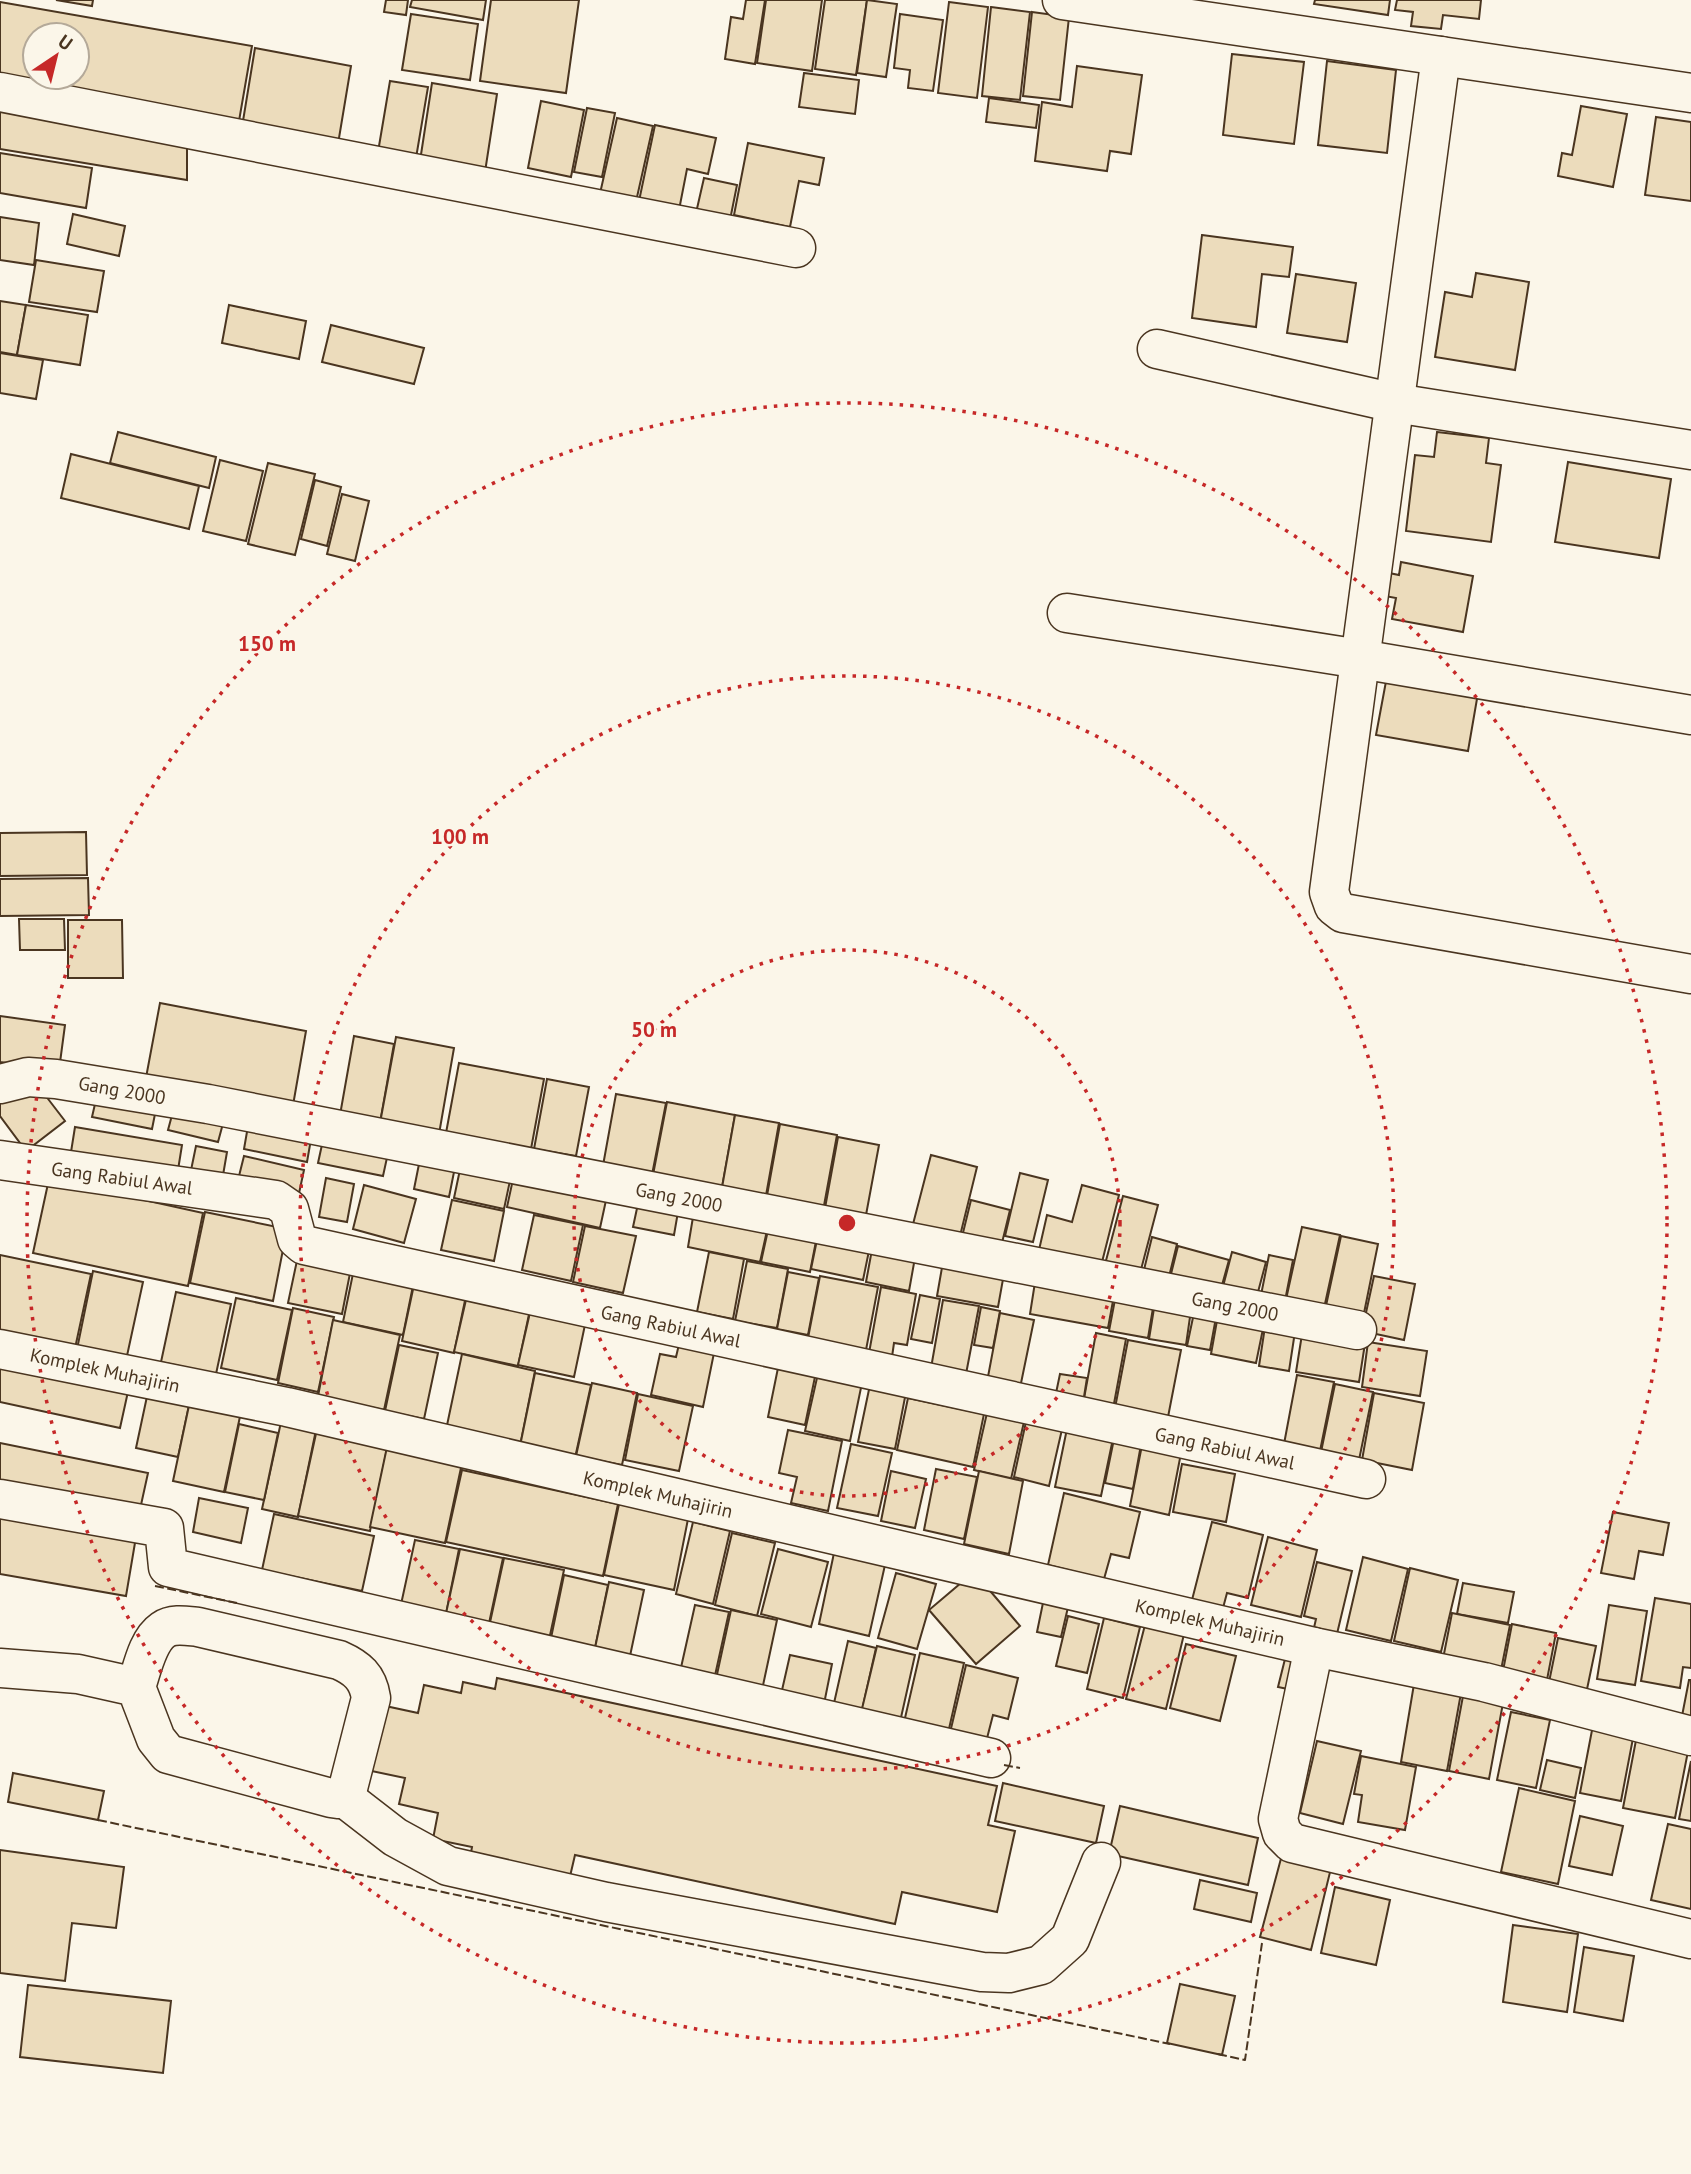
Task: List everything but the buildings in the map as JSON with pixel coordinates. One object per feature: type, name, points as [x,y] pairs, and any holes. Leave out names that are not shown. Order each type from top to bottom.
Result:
[{"type":"street","points":[[1062,0],[1691,93]]},
{"type":"street","points":[[1441,56],[1329,892],[1334,906],[1343,913],[1691,974]]},
{"type":"street","points":[[0,92],[796,248]]},
{"type":"street","points":[[1157,349],[1395,402],[1691,450]]},
{"type":"street","points":[[1067,613],[1691,715]]},
{"type":"street","name":"Gang 2000","points":[[0,1084],[28,1077],[56,1079],[208,1104],[1357,1330]]},
{"type":"street","name":"Gang Rabiul Awal","points":[[0,1160],[276,1200],[289,1209],[297,1239],[304,1245],[1366,1479]]},
{"type":"street","name":"Komplek Muhajirin","points":[[0,1349],[287,1407],[1314,1647],[1484,1682],[1691,1736]]},
{"type":"street","points":[[0,1499],[164,1528],[168,1567],[991,1758]]},
{"type":"street","points":[[178,1625],[198,1627],[339,1660],[355,1668],[369,1684],[371,1698],[347,1792],[338,1799],[331,1798],[169,1754],[156,1739],[136,1687],[151,1645],[164,1629],[178,1625]]},
{"type":"street","points":[[1314,1647],[1278,1819],[1282,1833],[1292,1843],[1691,1939]]},
{"type":"street","points":[[0,1668],[78,1674],[136,1687]]},
{"type":"street","points":[[342,1796],[395,1837],[448,1866],[606,1902],[982,1972],[1009,1973],[1041,1965],[1070,1938],[1101,1862]]},
{"type":"fence","points":[[155,1586],[237,1603]]},
{"type":"fence","points":[[1004,1765],[1020,1768]]},
{"type":"fence","points":[[98,1820],[1170,2044]]},
{"type":"fence","points":[[1218,2054],[1245,2060],[1262,1943]]}]
